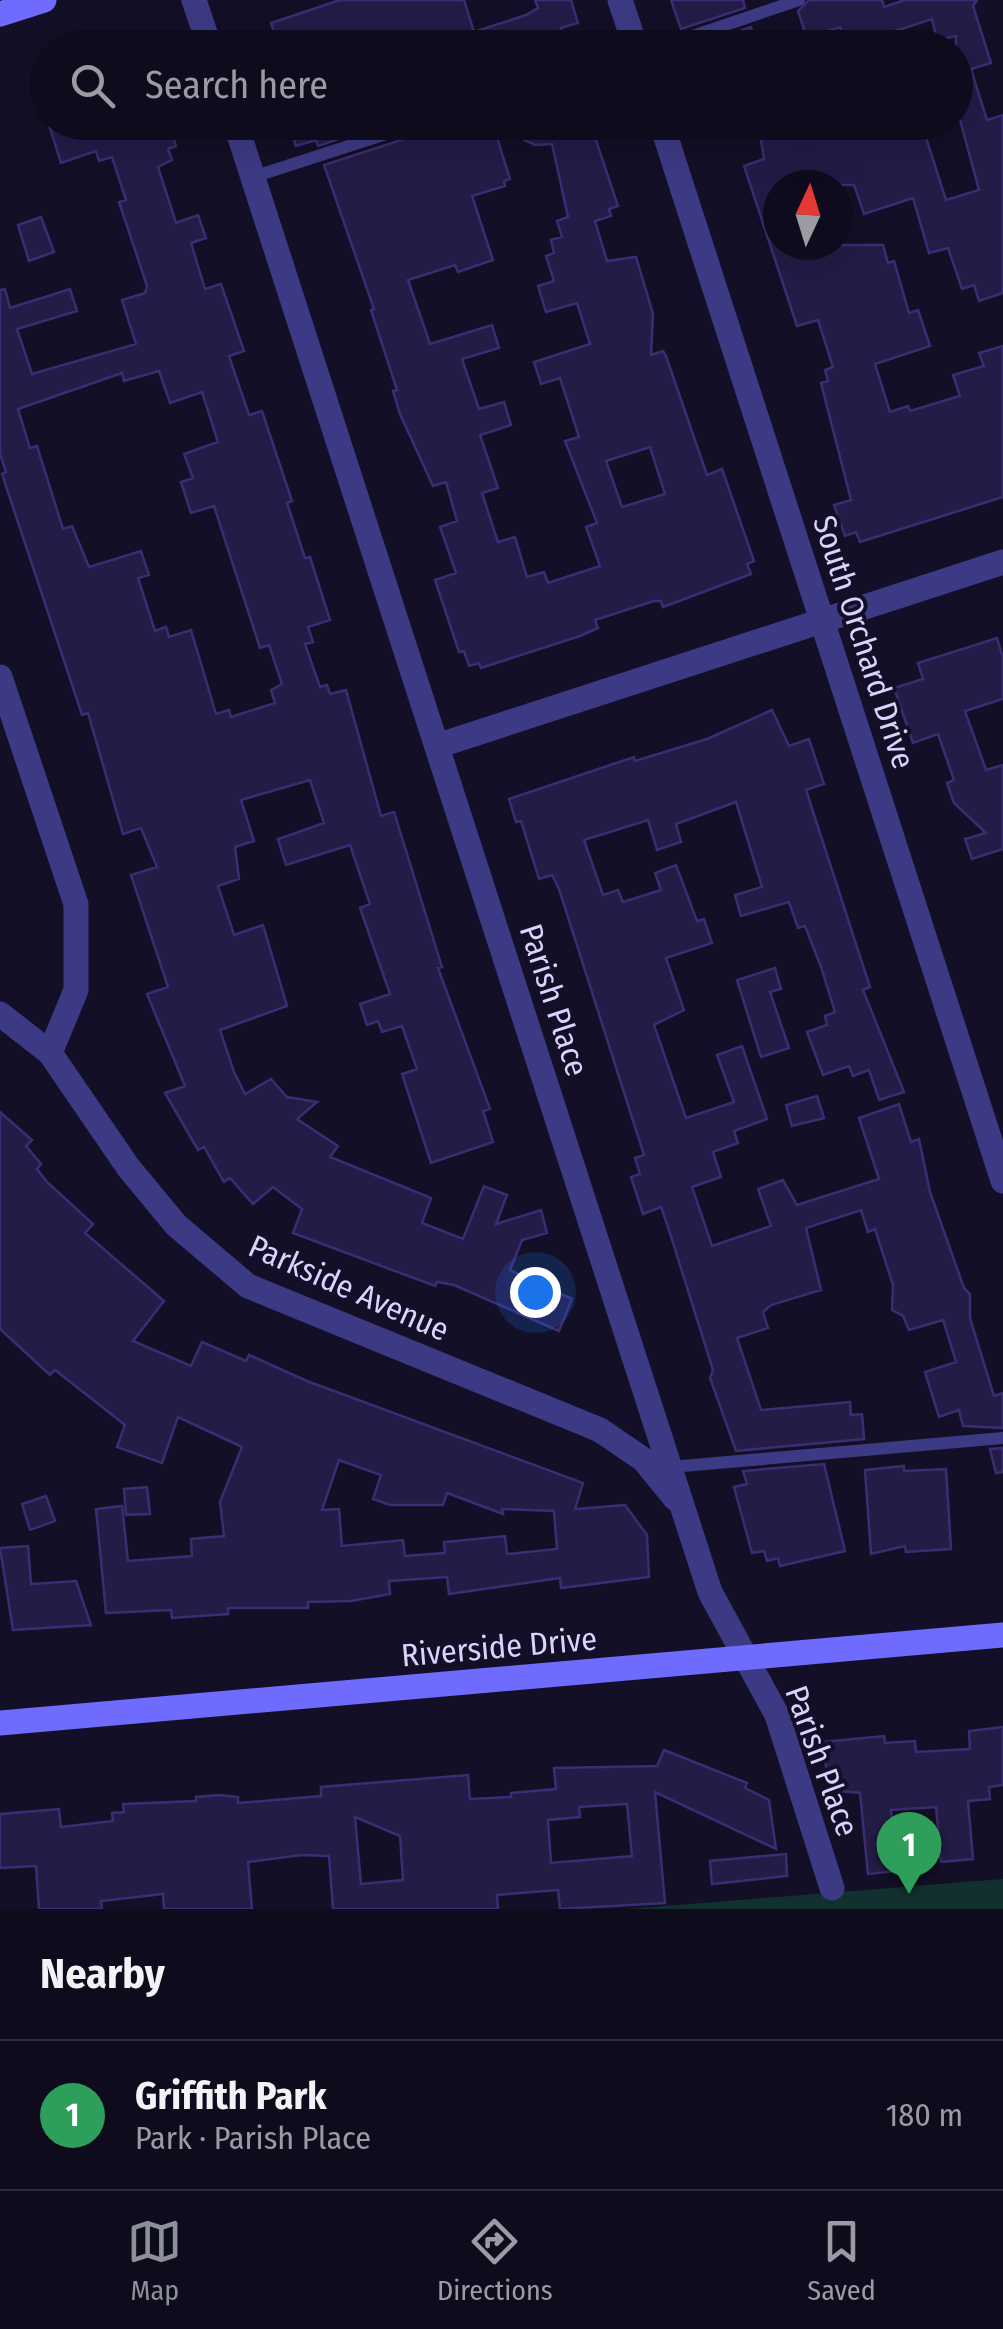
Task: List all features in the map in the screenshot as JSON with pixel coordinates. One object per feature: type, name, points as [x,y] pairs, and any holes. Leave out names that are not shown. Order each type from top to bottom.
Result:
[{"type":"main road","points":[[0,14],[44,0]]},
{"type":"main road","name":"Riverside Drive","points":[[0,1723],[1003,1634]]},
{"type":"street","points":[[194,0],[204,30]]},
{"type":"street","points":[[620,0],[630,30]]},
{"type":"street","name":"Parish Place","points":[[241,140],[710,1592],[777,1715],[832,1888]]},
{"type":"street","name":"South Orchard Drive","points":[[667,140],[1003,1182]]},
{"type":"street","points":[[438,746],[1003,562]]},
{"type":"street","points":[[0,678],[76,904],[76,990],[50,1053]]},
{"type":"street","name":"Parkside Avenue","points":[[0,1014],[50,1053],[128,1167],[176,1225],[248,1286],[600,1430],[644,1460],[684,1509]]},
{"type":"lane","points":[[710,30],[799,0]]},
{"type":"lane","points":[[254,176],[367,140]]},
{"type":"lane","points":[[671,1467],[1003,1438]]},
{"type":"green space","points":[[1003,1879],[1003,1909],[627,1909]]},
{"type":"building","points":[[340,0],[464,0],[473,30],[273,30],[271,23]]},
{"type":"building","points":[[535,0],[571,0],[578,23],[561,28],[480,30],[526,15],[538,8]]},
{"type":"building","points":[[671,0],[743,0],[745,8],[681,29]]},
{"type":"building","points":[[809,0],[882,0],[884,7],[905,0],[977,0],[973,6],[991,63],[973,68],[973,30],[935,30],[932,19],[898,30],[804,30],[798,11]]},
{"type":"building","points":[[973,75],[987,120],[1003,115],[1003,293],[979,301],[974,285],[962,289],[948,248],[929,253],[913,198],[864,214],[853,185],[853,170],[763,170],[763,223],[744,166],[764,159],[761,140],[927,140],[946,200],[979,190],[965,140],[973,140]]},
{"type":"building","points":[[54,140],[174,140],[176,146],[168,149],[172,160],[158,167],[176,223],[198,215],[206,238],[191,243],[205,289],[221,284],[244,351],[229,356],[249,415],[262,411],[292,501],[287,503],[330,620],[308,627],[313,642],[305,644],[320,687],[327,685],[330,694],[346,690],[381,816],[394,812],[442,967],[438,968],[490,1109],[483,1111],[493,1142],[431,1163],[402,1074],[417,1069],[402,1026],[382,1032],[378,1021],[367,1025],[360,1004],[390,994],[360,908],[370,904],[350,845],[286,865],[278,839],[324,823],[310,780],[241,800],[254,841],[235,847],[239,879],[218,886],[234,935],[263,925],[287,1006],[220,1030],[234,1072],[245,1094],[271,1079],[287,1097],[317,1102],[297,1119],[338,1146],[330,1157],[431,1198],[422,1223],[463,1239],[484,1186],[507,1195],[496,1224],[541,1210],[547,1233],[522,1240],[510,1270],[572,1299],[559,1331],[454,1285],[437,1282],[435,1286],[293,1233],[302,1209],[273,1187],[253,1204],[230,1178],[224,1182],[204,1147],[198,1150],[165,1093],[185,1086],[147,994],[168,987],[131,875],[157,867],[141,828],[123,834],[88,713],[82,715],[2,474],[6,472],[0,454],[0,290],[5,289],[10,308],[70,289],[77,311],[17,329],[32,374],[136,344],[122,300],[145,293],[147,286],[119,202],[126,200],[112,157],[99,161],[96,151],[61,163]],"holes":[[[159,371],[170,403],[202,392],[218,442],[184,454],[193,478],[181,482],[191,513],[214,506],[260,648],[269,645],[282,684],[271,690],[275,703],[231,717],[229,710],[216,714],[191,630],[169,637],[166,627],[155,631],[138,578],[149,575],[141,551],[89,567],[72,526],[63,529],[37,446],[30,448],[18,409],[122,373],[124,381]]]},
{"type":"building","points":[[294,140],[316,140],[296,146]]},
{"type":"building","points":[[401,140],[498,140],[510,179],[504,181],[505,186],[472,196],[493,260],[458,272],[455,265],[408,280],[430,344],[492,325],[499,348],[462,359],[479,409],[504,402],[511,425],[480,435],[498,488],[482,493],[498,542],[515,537],[527,577],[544,572],[548,583],[600,566],[586,527],[597,523],[565,441],[579,437],[560,378],[541,384],[534,362],[590,344],[577,303],[546,312],[538,286],[554,281],[546,256],[554,253],[551,240],[562,237],[557,221],[568,217],[552,144],[535,145],[524,140],[596,140],[618,206],[609,209],[611,216],[595,221],[607,261],[636,257],[653,314],[651,355],[663,351],[666,356],[707,475],[722,469],[754,561],[747,564],[751,574],[663,607],[661,601],[654,601],[595,620],[598,628],[580,636],[481,668],[479,663],[469,666],[464,651],[459,652],[435,580],[456,573],[440,527],[457,521],[446,482],[433,486],[400,414],[393,391],[397,390],[371,310],[374,309],[324,165]],"holes":[[[650,447],[665,494],[622,507],[606,461]]]},
{"type":"building","points":[[41,217],[54,252],[29,261],[18,225]]},
{"type":"building","points":[[853,245],[883,245],[888,263],[894,261],[909,313],[918,310],[930,346],[875,364],[890,412],[908,406],[910,411],[960,396],[953,375],[984,366],[979,353],[1003,346],[1003,497],[860,542],[856,532],[845,536],[834,505],[851,500],[821,383],[828,381],[825,370],[833,367],[818,320],[797,326],[775,260],[853,260]]},
{"type":"building","points":[[997,638],[1003,658],[1003,699],[965,711],[986,770],[1003,765],[1003,849],[972,859],[965,839],[986,833],[954,803],[947,783],[954,780],[938,734],[913,743],[894,688],[923,679],[918,663]]},
{"type":"building","points":[[772,710],[789,746],[809,739],[824,784],[806,790],[870,987],[863,990],[904,1092],[879,1100],[869,1070],[853,1076],[849,1066],[823,1075],[807,1032],[827,1025],[825,1016],[835,1012],[821,967],[805,926],[798,928],[789,902],[741,916],[735,895],[762,887],[736,802],[676,824],[681,842],[657,850],[648,820],[584,840],[603,895],[618,890],[623,902],[661,890],[655,873],[676,865],[697,921],[704,919],[712,943],[666,958],[684,1010],[654,1025],[686,1118],[734,1102],[717,1055],[742,1046],[767,1119],[734,1131],[738,1143],[713,1152],[721,1177],[692,1187],[712,1246],[771,1226],[758,1189],[783,1180],[797,1205],[879,1179],[859,1118],[899,1104],[911,1142],[919,1139],[930,1192],[964,1288],[970,1294],[970,1318],[994,1396],[1003,1393],[1003,1428],[963,1426],[959,1410],[939,1417],[925,1372],[956,1362],[943,1320],[909,1330],[903,1316],[892,1310],[893,1285],[875,1229],[868,1232],[861,1210],[806,1228],[821,1290],[771,1305],[763,1312],[768,1328],[737,1338],[761,1410],[850,1402],[851,1415],[862,1414],[864,1439],[736,1451],[710,1378],[713,1370],[661,1207],[643,1214],[631,1177],[640,1174],[635,1158],[644,1155],[559,889],[552,875],[539,879],[521,821],[516,822],[509,799],[634,757],[635,761],[707,739]]},
{"type":"building","points":[[775,968],[781,989],[770,992],[789,1048],[761,1057],[737,980]]},
{"type":"building","points":[[817,1096],[824,1118],[792,1126],[786,1105]]},
{"type":"building","points":[[0,1112],[32,1140],[26,1146],[41,1164],[37,1169],[47,1182],[93,1224],[85,1233],[164,1301],[133,1341],[191,1366],[202,1342],[246,1361],[249,1355],[307,1381],[583,1483],[575,1509],[625,1505],[647,1535],[649,1577],[561,1588],[560,1578],[449,1594],[447,1577],[389,1581],[390,1594],[351,1601],[308,1602],[308,1608],[228,1608],[228,1614],[172,1618],[171,1610],[106,1613],[96,1509],[122,1506],[128,1561],[192,1556],[191,1539],[224,1536],[220,1502],[242,1447],[178,1417],[162,1463],[117,1447],[125,1425],[55,1370],[50,1375],[0,1329]],"holes":[[[339,1460],[381,1475],[373,1499],[390,1505],[443,1505],[447,1493],[503,1514],[502,1509],[554,1511],[557,1549],[507,1554],[505,1536],[444,1542],[445,1553],[405,1556],[403,1540],[342,1546],[339,1509],[322,1510]]]},
{"type":"building","points":[[1003,1448],[1003,1472],[996,1473],[990,1449]]},
{"type":"building","points":[[824,1464],[845,1551],[780,1566],[778,1558],[767,1561],[764,1551],[752,1553],[734,1487],[747,1484],[743,1471]]},
{"type":"building","points":[[904,1466],[904,1471],[946,1469],[951,1549],[906,1552],[905,1546],[871,1554],[865,1470]]},
{"type":"building","points":[[147,1487],[150,1514],[126,1515],[124,1489]]},
{"type":"building","points":[[46,1496],[55,1521],[30,1530],[22,1504]]},
{"type":"building","points":[[28,1546],[31,1584],[76,1581],[91,1625],[13,1630],[0,1548]]},
{"type":"building","points":[[1003,1727],[1003,1785],[989,1787],[990,1799],[968,1801],[973,1859],[941,1862],[936,1807],[891,1810],[897,1871],[868,1874],[860,1793],[831,1790],[821,1742],[884,1736],[885,1743],[915,1741],[916,1752],[970,1749],[969,1731]]},
{"type":"building","points":[[664,1750],[747,1783],[745,1788],[769,1800],[776,1849],[655,1792],[665,1903],[560,1909],[558,1890],[497,1895],[498,1909],[333,1909],[329,1856],[302,1855],[248,1862],[252,1909],[164,1909],[163,1894],[101,1901],[102,1909],[39,1909],[36,1866],[0,1868],[0,1814],[59,1809],[61,1827],[113,1821],[112,1813],[124,1812],[123,1804],[196,1801],[196,1797],[220,1795],[238,1797],[238,1803],[321,1796],[321,1787],[468,1775],[470,1799],[511,1797],[511,1793],[556,1789],[554,1768],[657,1766]],"holes":[[[627,1804],[632,1856],[551,1863],[548,1820],[580,1817],[579,1807]],[[355,1817],[400,1836],[403,1880],[361,1884]]]},
{"type":"building","points":[[786,1854],[787,1876],[712,1884],[710,1861]]},
{"type":"place","name":"Griffith Park","points":[[909,1894]]}]
